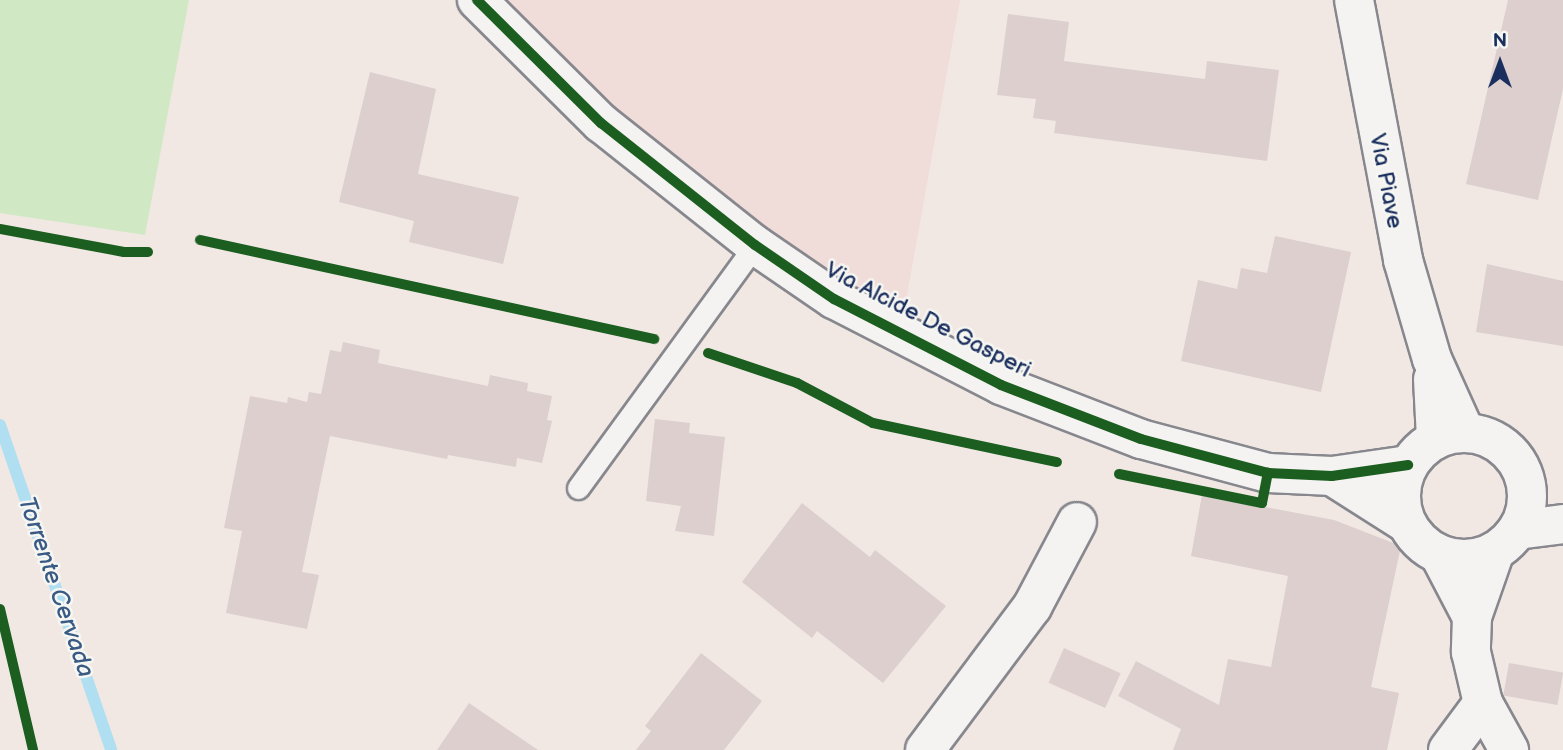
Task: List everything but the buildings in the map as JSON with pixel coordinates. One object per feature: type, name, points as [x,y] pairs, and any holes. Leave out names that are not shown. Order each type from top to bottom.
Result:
[{"type":"street","name":"Via Alcide De Gasperi","points":[[477,0],[601,123],[755,245],[834,299],[1001,385],[1096,424],[1268,473],[1332,477],[1408,465]]},
{"type":"street","name":"Via Piave","points":[[1354,0],[1394,225],[1432,359],[1450,435]]},
{"type":"street","points":[[1563,503],[1526,483],[1505,447],[1486,436],[1450,435],[1408,465],[1401,494],[1406,523],[1426,546],[1439,554],[1477,558],[1506,541],[1563,524]]},
{"type":"street","name":"Via Alcide De Gasperi","points":[[1332,477],[1406,523]]},
{"type":"street","points":[[1509,750],[1483,703],[1471,652],[1472,617],[1506,541],[1524,516],[1526,483]]},
{"type":"street","points":[[925,750],[1032,607],[1077,522]]},
{"type":"street","points":[[1439,554],[1472,617]]},
{"type":"street","points":[[1448,750],[1483,703]]},
{"type":"lane","points":[[578,488],[755,245]]},
{"type":"shaded area","points":[[477,0],[960,0],[900,334],[834,299]]},
{"type":"green space","points":[[0,0],[189,0],[145,235],[0,213]]},
{"type":"waterway","name":"Torrente Cervada","points":[[0,425],[111,750]]},
{"type":"cycle path","points":[[477,0],[601,123],[755,245],[834,299],[1001,385],[1141,439],[1268,473],[1332,476],[1408,465]]},
{"type":"cycle path","points":[[0,229],[124,252],[148,252]]},
{"type":"cycle path","points":[[200,240],[654,339]]},
{"type":"cycle path","points":[[708,353],[797,383],[873,423],[1057,462]]},
{"type":"cycle path","points":[[1119,474],[1262,503],[1268,473]]},
{"type":"cycle path","points":[[0,609],[33,750]]}]
